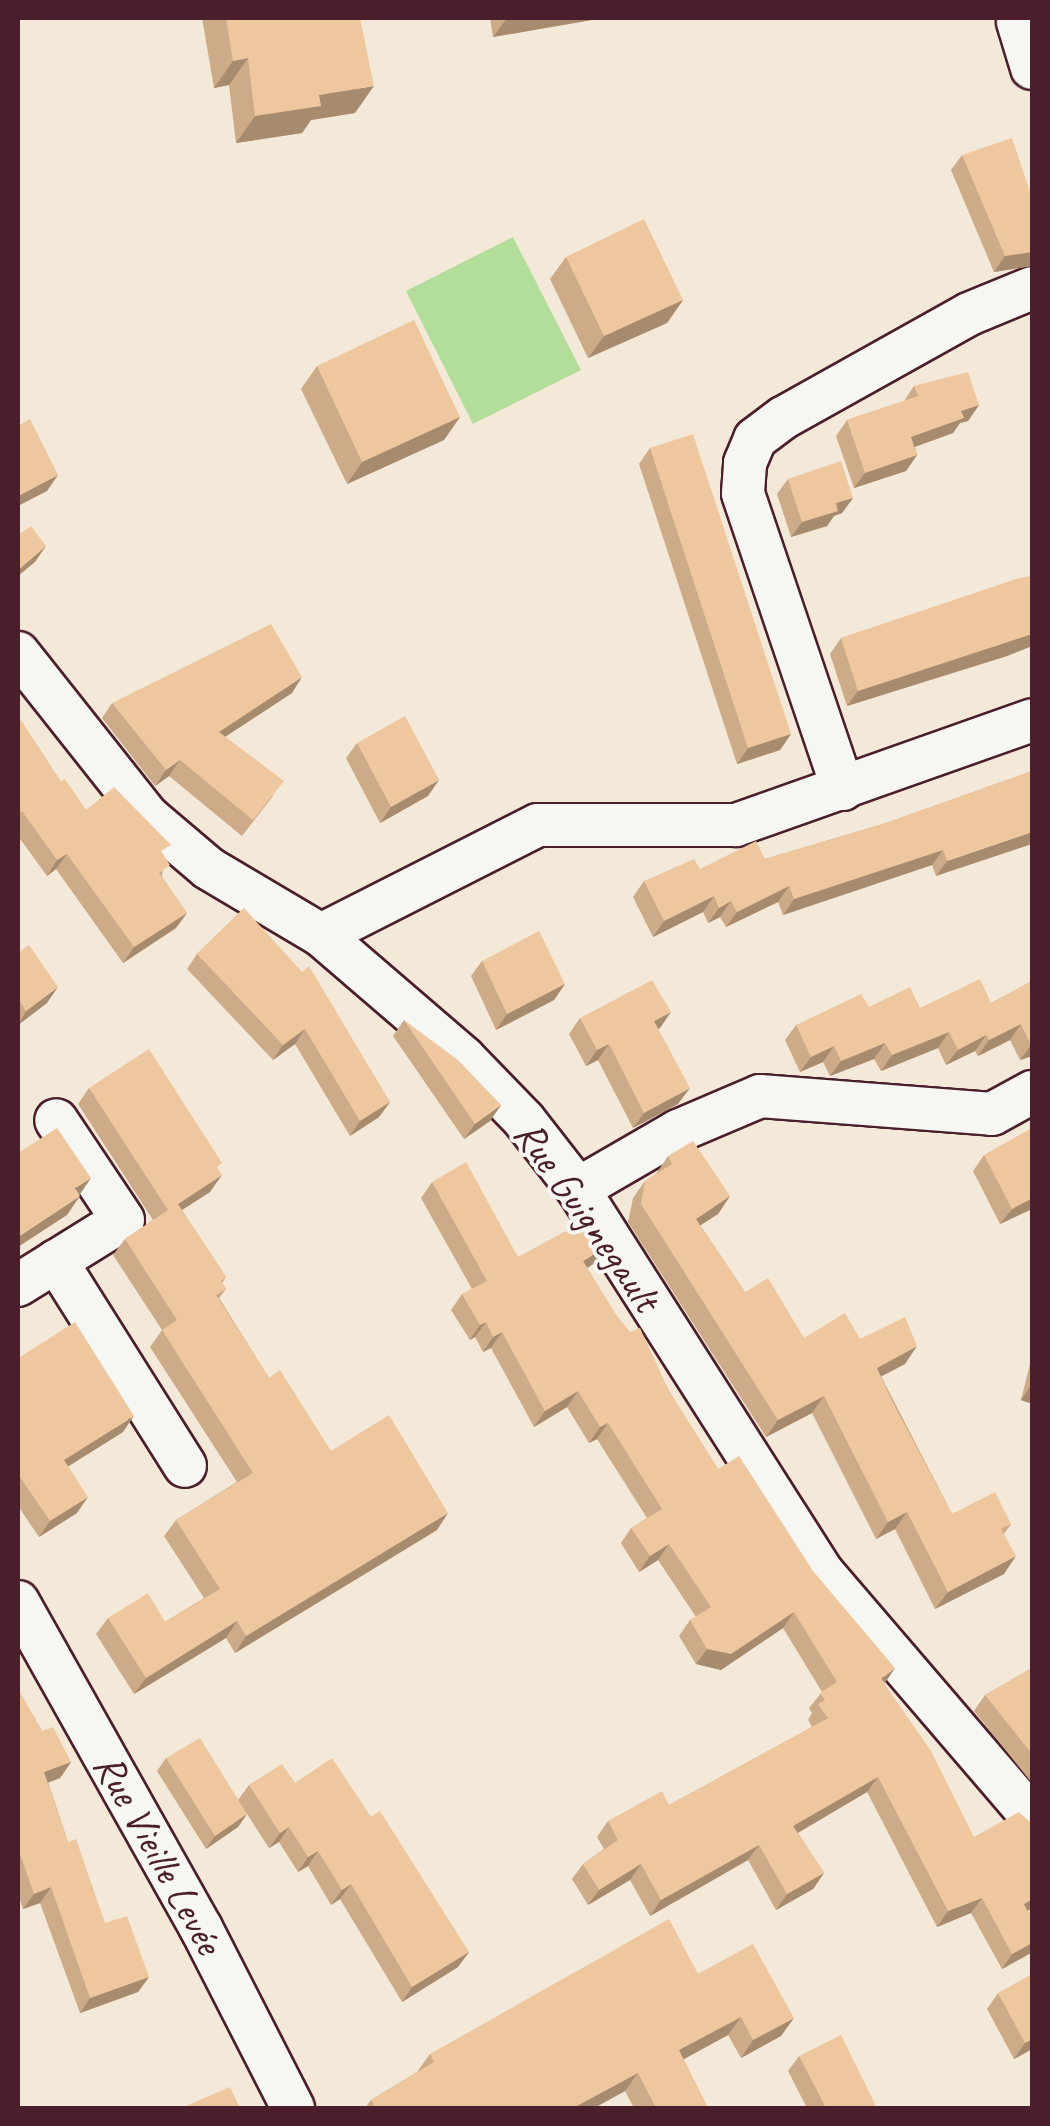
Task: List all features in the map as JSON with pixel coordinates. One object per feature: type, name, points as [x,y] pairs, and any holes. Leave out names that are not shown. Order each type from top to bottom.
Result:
[{"type":"street","points":[[1018,22],[1032,68]]},
{"type":"street","points":[[842,789],[743,493],[746,462],[755,439],[783,418],[969,314],[1032,288]]},
{"type":"street","name":"Rue Guignegault","points":[[18,653],[147,816],[208,868],[321,935],[464,1058],[578,1189],[823,1572],[1032,1818]]},
{"type":"street","points":[[321,935],[538,824],[736,825],[1032,720]]},
{"type":"street","points":[[578,1189],[678,1131],[760,1096],[992,1114],[1032,1092]]},
{"type":"street","points":[[18,1285],[122,1220],[56,1120]]},
{"type":"street","points":[[56,1261],[186,1466]]},
{"type":"street","name":"Rue Vieille Levée","points":[[18,1602],[201,1928],[293,2108]]},
{"type":"green space","points":[[513,237],[581,370],[473,424],[406,291]]},
{"type":"building","points":[[226,18],[360,18],[374,86],[319,95],[321,106],[255,116],[248,58],[233,61]]},
{"type":"building","points":[[1012,138],[1032,198],[1032,252],[1005,256],[962,155]]},
{"type":"building","points":[[644,219],[683,300],[604,336],[566,257]]},
{"type":"building","points":[[414,320],[460,417],[362,462],[317,366]]},
{"type":"building","points":[[968,372],[979,405],[961,411],[964,418],[911,437],[917,455],[865,473],[847,420],[918,396],[914,386]]},
{"type":"building","points":[[30,419],[58,475],[18,496],[18,426]]},
{"type":"building","points":[[693,434],[791,734],[748,748],[650,448]]},
{"type":"building","points":[[841,461],[853,498],[836,503],[838,511],[802,522],[788,479]]},
{"type":"building","points":[[31,526],[46,546],[18,570],[18,535]]},
{"type":"building","points":[[1032,576],[1032,634],[858,691],[841,638]]},
{"type":"building","points":[[271,624],[302,677],[219,732],[284,781],[253,820],[180,760],[166,770],[112,703]]},
{"type":"building","points":[[18,716],[61,782],[65,779],[86,810],[114,787],[171,845],[161,851],[170,865],[159,873],[187,913],[134,947],[67,854],[57,860],[22,811],[18,814]]},
{"type":"building","points":[[405,716],[439,780],[391,807],[357,743]]},
{"type":"building","points":[[1032,771],[1032,832],[947,861],[943,850],[794,899],[789,886],[737,912],[731,901],[719,908],[714,896],[664,921],[644,881],[694,859],[700,869],[756,841],[765,859],[886,823]]},
{"type":"building","points":[[244,908],[302,972],[309,966],[390,1102],[360,1121],[305,1029],[283,1045],[197,954]]},
{"type":"building","points":[[539,931],[565,984],[507,1014],[482,961]]},
{"type":"building","points":[[29,945],[58,987],[26,1011],[18,998],[18,953]]},
{"type":"building","points":[[980,979],[991,1003],[1032,981],[1031,1045],[1021,1024],[989,1040],[986,1035],[958,1050],[949,1032],[892,1055],[885,1043],[841,1061],[834,1046],[811,1057],[796,1025],[861,994],[869,1007],[910,987],[920,1008]]},
{"type":"building","points":[[652,980],[671,1012],[654,1021],[690,1088],[644,1113],[609,1044],[597,1050],[580,1018]]},
{"type":"building","points":[[404,1020],[458,1060],[501,1105],[475,1124]]},
{"type":"building","points":[[149,1049],[222,1163],[217,1167],[222,1175],[178,1204],[226,1277],[221,1281],[226,1289],[216,1295],[269,1378],[280,1370],[331,1451],[389,1415],[448,1513],[246,1636],[237,1621],[146,1678],[108,1618],[148,1593],[165,1622],[220,1589],[176,1520],[253,1473],[162,1330],[177,1320],[125,1239],[168,1210],[89,1088]]},
{"type":"building","points":[[57,1128],[91,1178],[75,1188],[80,1196],[18,1237],[18,1153]]},
{"type":"building","points":[[1032,1128],[1032,1198],[1012,1209],[984,1155]]},
{"type":"building","points":[[693,1141],[730,1196],[696,1219],[745,1292],[768,1278],[804,1338],[845,1313],[860,1339],[905,1317],[917,1346],[877,1368],[892,1401],[952,1514],[995,1492],[1011,1524],[1001,1529],[1016,1556],[948,1592],[907,1512],[888,1522],[824,1396],[778,1420],[641,1204],[645,1181],[672,1164],[668,1156]]},
{"type":"building","points":[[466,1162],[518,1257],[564,1232],[593,1226],[606,1247],[583,1261],[616,1315],[630,1332],[640,1328],[669,1391],[718,1469],[739,1456],[813,1571],[895,1668],[881,1679],[931,1751],[974,1837],[1019,1812],[1032,1824],[1032,1899],[1024,1904],[1032,1920],[1032,1943],[1012,1954],[982,1898],[948,1911],[878,1777],[793,1826],[824,1873],[787,1894],[759,1845],[661,1900],[641,1864],[599,1890],[583,1864],[618,1840],[608,1821],[662,1791],[669,1805],[828,1718],[818,1704],[825,1700],[820,1693],[837,1682],[794,1612],[731,1654],[707,1649],[690,1620],[711,1607],[669,1544],[650,1556],[631,1528],[662,1509],[608,1423],[600,1427],[578,1391],[545,1411],[502,1332],[493,1337],[486,1322],[480,1325],[462,1294],[487,1281],[432,1182]]},
{"type":"building","points":[[75,1322],[134,1416],[64,1460],[88,1497],[50,1521],[18,1474],[18,1353],[20,1357]]},
{"type":"building","points":[[1032,1668],[1032,1754],[985,1695]]},
{"type":"building","points":[[18,1689],[42,1731],[53,1727],[71,1762],[44,1772],[68,1842],[76,1839],[105,1923],[127,1916],[149,1977],[90,1998],[51,1887],[34,1894],[18,1848]]},
{"type":"building","points":[[200,1738],[247,1814],[215,1836],[166,1758]]},
{"type":"building","points":[[332,1758],[371,1817],[380,1811],[469,1952],[412,1987],[351,1884],[342,1890],[318,1851],[308,1857],[289,1827],[280,1833],[249,1785],[282,1764],[295,1783]]},
{"type":"building","points":[[669,1919],[698,1974],[753,1944],[794,2018],[753,2040],[741,2017],[679,2050],[708,2108],[656,2108],[638,2073],[573,2108],[376,2108],[371,2100],[434,2062],[430,2054]]},
{"type":"building","points":[[1032,1974],[1032,2039],[1025,2043],[998,1993]]},
{"type":"building","points":[[841,2035],[877,2108],[826,2108],[799,2056]]},
{"type":"building","points":[[230,2087],[240,2108],[186,2106]]}]
